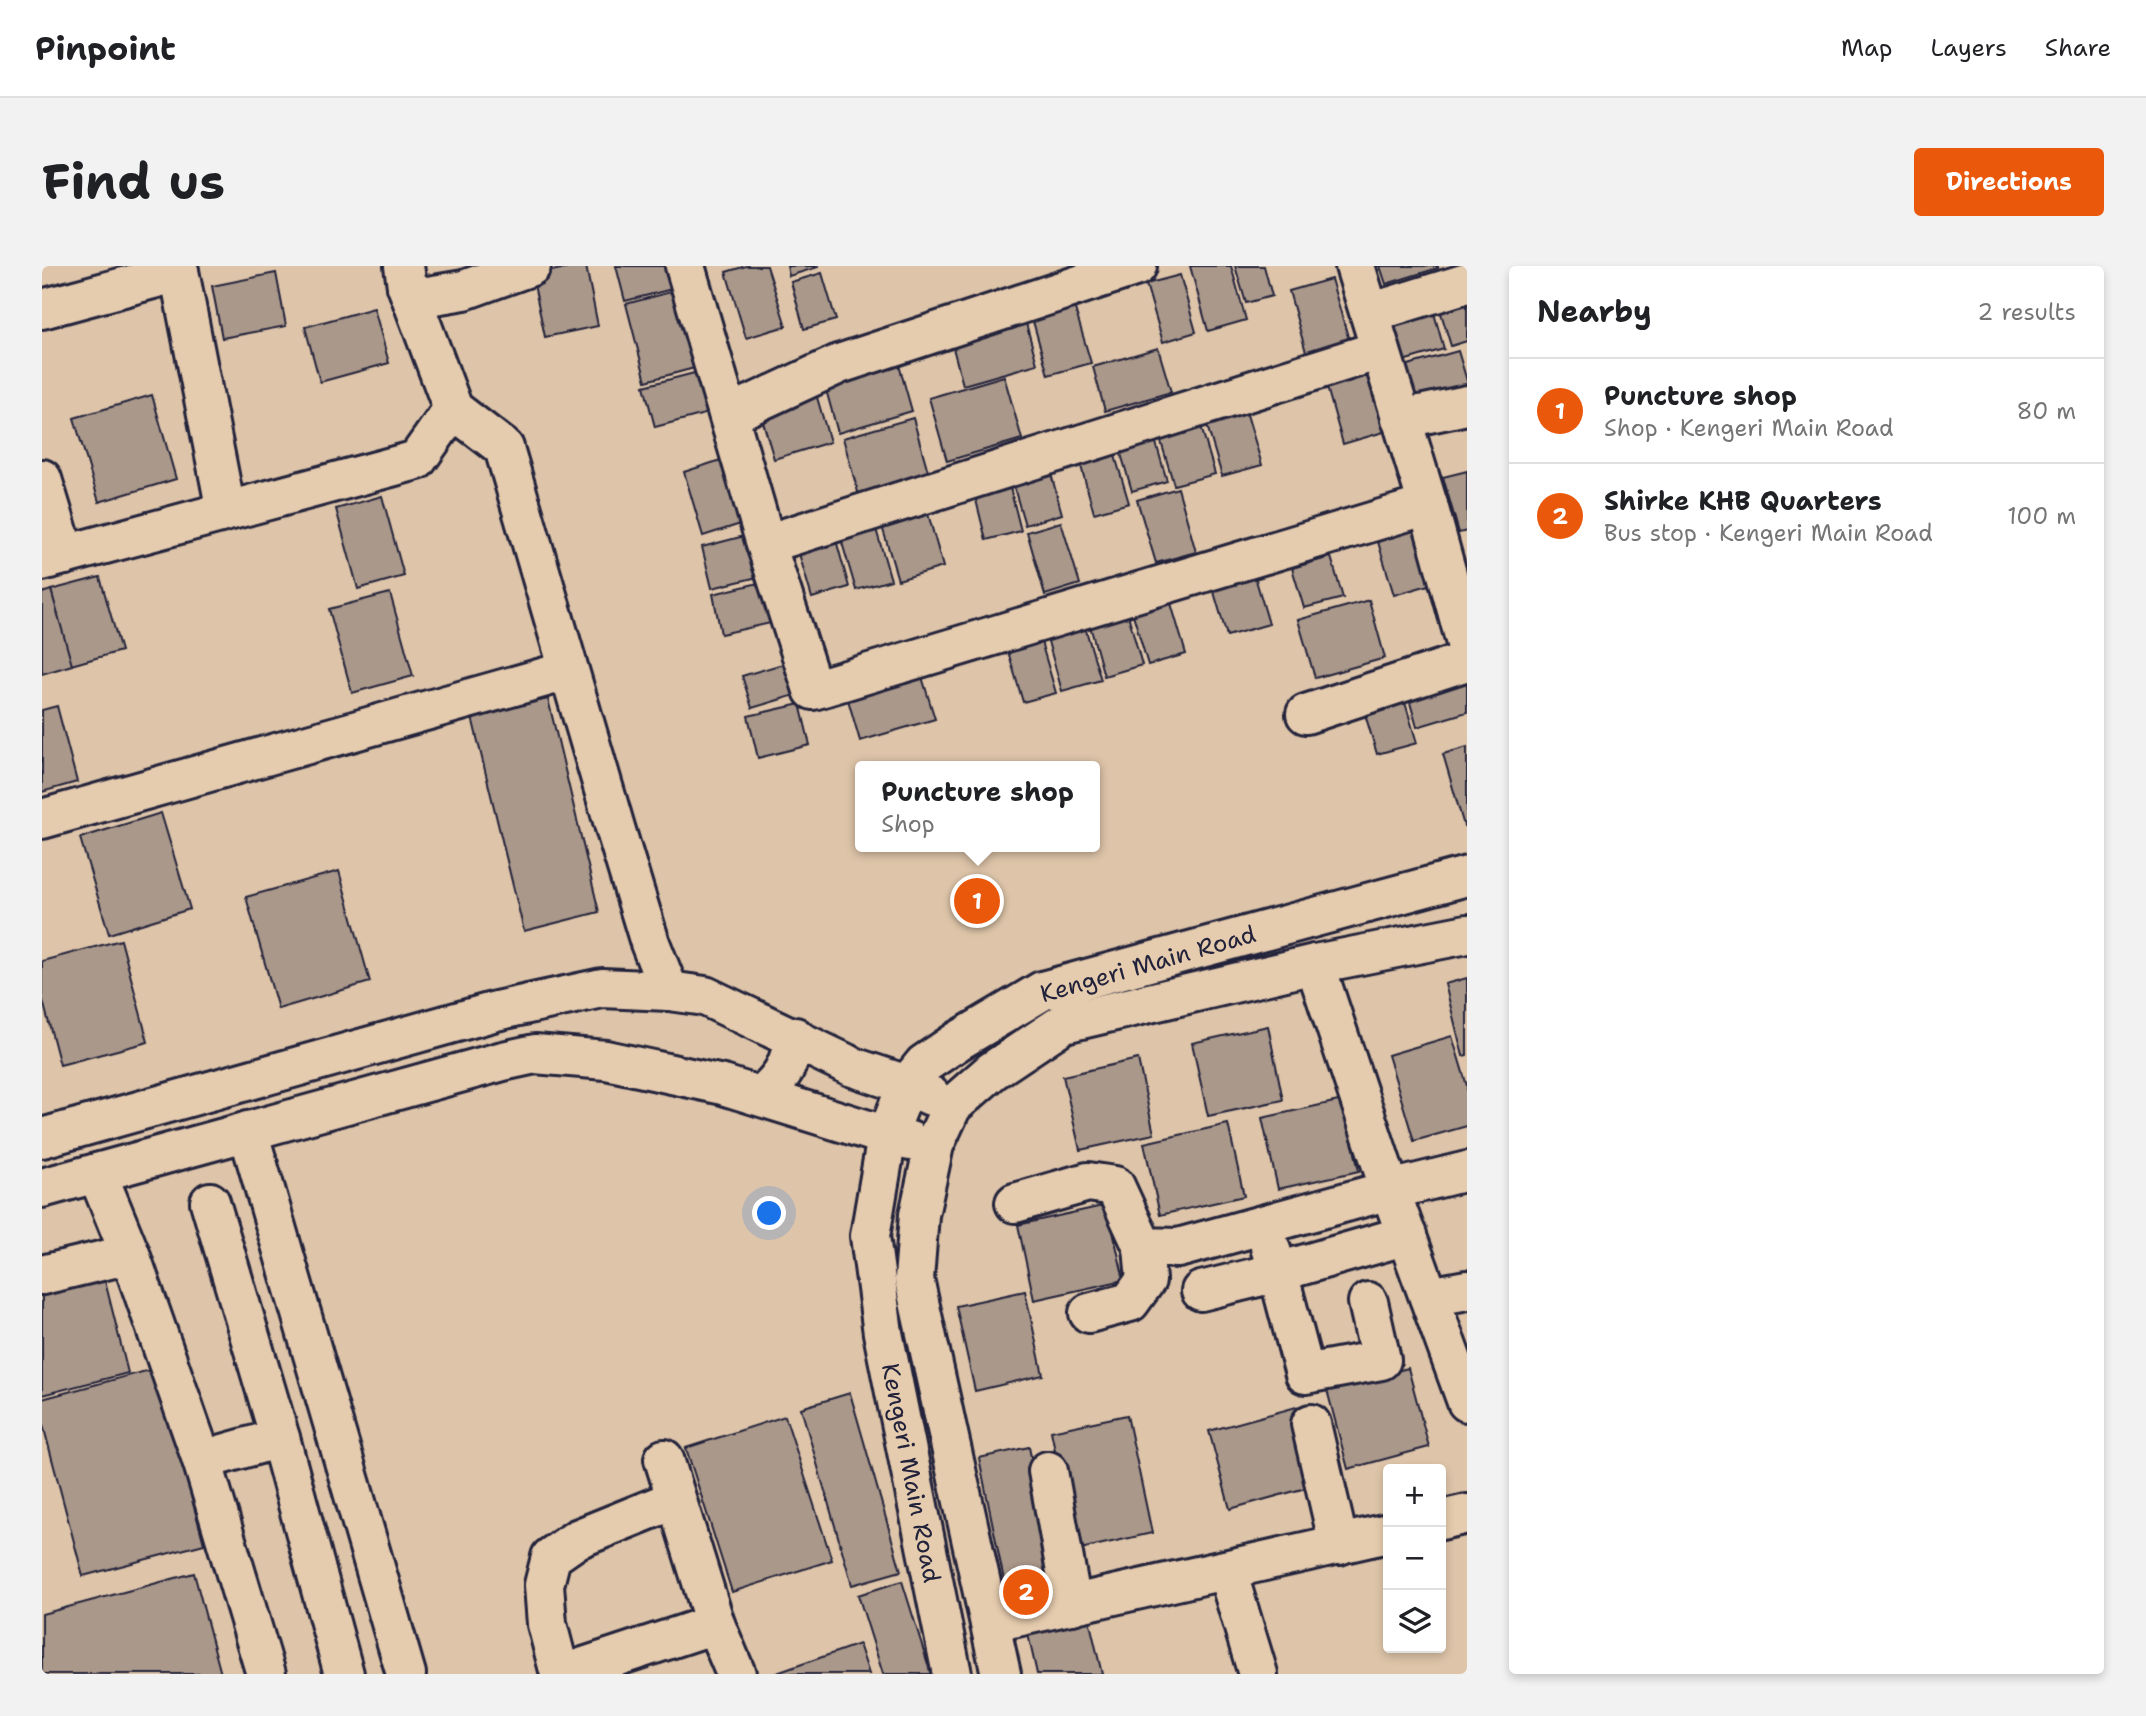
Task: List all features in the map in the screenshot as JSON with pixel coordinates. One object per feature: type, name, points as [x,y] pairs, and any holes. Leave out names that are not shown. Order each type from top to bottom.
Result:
[{"type":"street","points":[[405,276],[422,297],[464,290],[531,266]]},
{"type":"street","points":[[685,266],[765,544],[813,690],[1428,505]]},
{"type":"street","points":[[729,415],[839,364],[1137,266]]},
{"type":"street","points":[[1355,266],[1428,505],[1456,567],[1467,647]]},
{"type":"street","points":[[42,309],[179,269],[226,511]]},
{"type":"street","points":[[405,276],[453,409],[504,448],[567,671],[650,943],[669,990]]},
{"type":"street","points":[[1370,313],[1467,282]]},
{"type":"street","points":[[765,544],[1380,350]]},
{"type":"street","points":[[1401,419],[1467,405]]},
{"type":"street","points":[[42,479],[53,558],[417,460],[453,409]]},
{"type":"street","points":[[1306,714],[1467,661]]},
{"type":"street","points":[[42,819],[567,671]]},
{"type":"street","name":"Kengeri Main Road","points":[[952,1674],[883,1333],[870,1236],[887,1136],[907,1085],[924,1064],[1042,991],[1467,876]]},
{"type":"street","name":"Kengeri Main Road","points":[[1001,1674],[914,1279],[919,1215],[934,1145],[952,1106],[992,1071],[1064,1023],[1315,964],[1467,934]]},
{"type":"street","points":[[1315,964],[1390,1190],[1467,1402]]},
{"type":"street","points":[[42,1138],[527,1002],[602,988],[669,990],[705,996],[853,1067],[907,1085],[952,1106]]},
{"type":"street","points":[[527,1002],[535,1054]]},
{"type":"street","points":[[762,1096],[780,1080],[789,1064],[795,1037]]},
{"type":"street","points":[[42,1188],[535,1054],[606,1060],[705,1080],[887,1136],[934,1145]]},
{"type":"street","points":[[248,1131],[406,1674]]},
{"type":"street","points":[[1143,1248],[1178,1248],[1467,1171]]},
{"type":"street","points":[[97,1173],[130,1254],[202,1460],[266,1674]]},
{"type":"street","points":[[1015,1203],[1088,1182],[1115,1186],[1143,1248],[1146,1280],[1130,1302],[1088,1313]]},
{"type":"street","points":[[210,1202],[281,1438],[344,1674]]},
{"type":"street","points":[[1264,1225],[1305,1374],[1381,1360],[1368,1302]]},
{"type":"street","points":[[1201,1291],[1407,1235]]},
{"type":"street","points":[[42,1275],[130,1254]]},
{"type":"street","points":[[1429,1297],[1467,1290]]},
{"type":"street","points":[[1311,1424],[1339,1545]]},
{"type":"street","points":[[202,1460],[281,1438]]},
{"type":"street","points":[[664,1459],[715,1624],[736,1674]]},
{"type":"street","points":[[1048,1471],[1072,1605]]},
{"type":"street","points":[[676,1499],[577,1539],[551,1557],[544,1585],[547,1624],[561,1674],[715,1624]]},
{"type":"street","points":[[1446,1519],[1467,1514]]},
{"type":"street","points":[[990,1623],[1383,1534]]},
{"type":"street","points":[[1227,1571],[1258,1674]]},
{"type":"building","points":[[586,266],[598,326],[545,337],[532,275]]},
{"type":"building","points":[[616,266],[670,266],[676,288],[625,301]]},
{"type":"building","points":[[746,266],[767,266],[786,326],[746,338],[726,272]]},
{"type":"building","points":[[787,266],[818,266],[818,267],[789,276]]},
{"type":"building","points":[[1190,266],[1231,266],[1246,320],[1208,331]]},
{"type":"building","points":[[1235,266],[1264,266],[1272,296],[1246,303]]},
{"type":"building","points":[[1380,266],[1438,266],[1438,268],[1386,284]]},
{"type":"building","points":[[276,273],[286,326],[222,338],[212,286]]},
{"type":"building","points":[[822,273],[836,320],[804,329],[791,282]]},
{"type":"building","points":[[1180,275],[1196,332],[1163,342],[1146,284]]},
{"type":"building","points":[[1331,279],[1349,340],[1306,352],[1289,291]]},
{"type":"building","points":[[678,290],[698,367],[646,381],[626,304]]},
{"type":"building","points":[[1467,295],[1467,341],[1451,346],[1438,303]]},
{"type":"building","points":[[1073,302],[1091,363],[1048,375],[1031,314]]},
{"type":"building","points":[[1432,306],[1444,349],[1403,361],[1391,318]]},
{"type":"building","points":[[374,308],[389,363],[320,382],[305,327]]},
{"type":"building","points":[[1023,312],[1037,364],[963,385],[949,333]]},
{"type":"building","points":[[1158,348],[1171,392],[1105,411],[1093,367]]},
{"type":"building","points":[[1458,351],[1467,381],[1467,392],[1413,408],[1401,367]]},
{"type":"building","points":[[1367,360],[1387,431],[1343,444],[1323,373]]},
{"type":"building","points":[[899,365],[912,411],[838,433],[825,386]]},
{"type":"building","points":[[710,369],[720,410],[655,427],[644,386]]},
{"type":"building","points":[[1004,376],[1022,439],[947,461],[929,398]]},
{"type":"building","points":[[814,387],[830,442],[774,459],[758,405]]},
{"type":"building","points":[[152,395],[176,479],[99,502],[74,418]]},
{"type":"building","points":[[1246,411],[1262,465],[1222,476],[1206,422]]},
{"type":"building","points":[[913,418],[931,482],[861,503],[843,438]]},
{"type":"building","points":[[1200,423],[1215,474],[1174,485],[1159,435]]},
{"type":"building","points":[[1154,436],[1167,481],[1132,491],[1119,447]]},
{"type":"building","points":[[1113,449],[1129,503],[1094,513],[1079,459]]},
{"type":"building","points":[[730,457],[750,521],[703,536],[684,472]]},
{"type":"building","points":[[1050,470],[1062,514],[1025,525],[1012,481]]},
{"type":"building","points":[[1467,471],[1467,531],[1459,533],[1443,477]]},
{"type":"building","points":[[1007,476],[1021,531],[986,540],[972,484]]},
{"type":"building","points":[[1178,488],[1196,552],[1156,563],[1137,500]]},
{"type":"building","points":[[382,496],[404,576],[358,589],[336,509]]},
{"type":"building","points":[[925,503],[943,567],[898,580],[879,516]]},
{"type":"building","points":[[873,519],[891,580],[856,590],[838,529]]},
{"type":"building","points":[[1414,521],[1432,584],[1394,595],[1375,532]]},
{"type":"building","points":[[1061,522],[1080,584],[1045,595],[1027,532]]},
{"type":"building","points":[[833,529],[849,587],[812,598],[795,540]]},
{"type":"building","points":[[756,533],[766,575],[712,588],[702,547]]},
{"type":"building","points":[[1331,557],[1343,598],[1304,608],[1292,568]]},
{"type":"building","points":[[1253,570],[1269,624],[1227,636],[1211,582]]},
{"type":"building","points":[[100,577],[121,651],[71,665],[51,590]]},
{"type":"building","points":[[767,581],[775,622],[721,634],[713,594]]},
{"type":"building","points":[[51,590],[72,665],[42,674],[42,593]]},
{"type":"building","points":[[390,593],[413,676],[352,693],[329,609]]},
{"type":"building","points":[[1170,600],[1186,654],[1148,665],[1132,611]]},
{"type":"building","points":[[1369,600],[1385,658],[1315,678],[1298,620]]},
{"type":"building","points":[[1127,611],[1142,665],[1104,676],[1089,622]]},
{"type":"building","points":[[1085,627],[1101,680],[1062,691],[1047,638]]},
{"type":"building","points":[[1039,635],[1056,693],[1023,702],[1006,645]]},
{"type":"building","points":[[799,659],[808,691],[752,708],[742,676]]},
{"type":"building","points":[[918,664],[935,719],[860,741],[844,686]]},
{"type":"building","points":[[1467,667],[1467,712],[1417,727],[1405,685]]},
{"type":"building","points":[[1401,689],[1417,743],[1377,754],[1361,701]]},
{"type":"building","points":[[548,699],[599,912],[524,931],[472,717]]},
{"type":"building","points":[[800,704],[810,745],[758,758],[748,716]]},
{"type":"building","points":[[57,706],[77,782],[42,792],[42,710]]},
{"type":"building","points":[[1467,747],[1467,825],[1464,826],[1443,754]]},
{"type":"building","points":[[161,813],[190,909],[109,934],[80,838]]},
{"type":"building","points":[[339,871],[370,982],[278,1009],[246,897]]},
{"type":"building","points":[[121,940],[148,1042],[60,1065],[42,997],[42,961]]},
{"type":"building","points":[[1467,978],[1467,1055],[1463,1056],[1445,984]]},
{"type":"building","points":[[1268,1026],[1283,1100],[1208,1116],[1192,1043]]},
{"type":"building","points":[[1452,1036],[1467,1086],[1467,1126],[1414,1141],[1388,1055]]},
{"type":"building","points":[[1138,1059],[1154,1134],[1080,1150],[1063,1076]]},
{"type":"building","points":[[1343,1100],[1359,1171],[1278,1189],[1262,1118]]},
{"type":"building","points":[[1228,1124],[1244,1196],[1160,1215],[1144,1143]]},
{"type":"building","points":[[1107,1205],[1124,1280],[1034,1300],[1018,1225]]},
{"type":"building","points":[[101,1265],[128,1373],[42,1395],[42,1281]]},
{"type":"building","points":[[1025,1291],[1043,1375],[975,1391],[956,1306]]},
{"type":"building","points":[[157,1368],[204,1544],[83,1576],[42,1421],[42,1399]]},
{"type":"building","points":[[1408,1368],[1429,1447],[1348,1469],[1327,1390]]},
{"type":"building","points":[[850,1393],[901,1571],[852,1585],[801,1408]]},
{"type":"building","points":[[1300,1406],[1320,1484],[1230,1509],[1209,1431]]},
{"type":"building","points":[[1127,1415],[1152,1533],[1076,1550],[1051,1431]]},
{"type":"building","points":[[785,1416],[832,1560],[732,1592],[686,1448]]},
{"type":"building","points":[[1029,1447],[1055,1574],[1005,1585],[979,1458]]},
{"type":"building","points":[[194,1573],[221,1674],[42,1674],[42,1614]]},
{"type":"building","points":[[902,1581],[931,1674],[883,1674],[858,1595]]},
{"type":"building","points":[[1089,1619],[1102,1674],[1037,1674],[1028,1634]]},
{"type":"building","points":[[859,1644],[869,1674],[774,1674]]},
{"type":"place","name":"Puncture shop","points":[[977,901]]},
{"type":"place","name":"Shirke KHB Quarters","points":[[1026,1592]]}]
